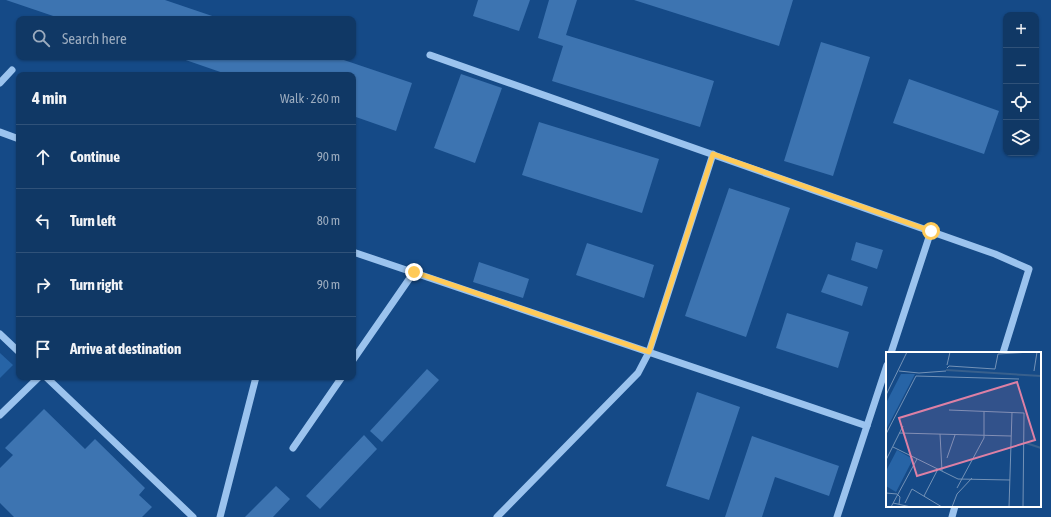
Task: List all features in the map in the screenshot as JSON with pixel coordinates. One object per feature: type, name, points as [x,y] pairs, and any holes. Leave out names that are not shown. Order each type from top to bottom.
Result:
[{"type":"lane","points":[[430,55],[931,231],[995,254],[1028,269],[1002,352]]},
{"type":"lane","points":[[0,83],[12,70]]},
{"type":"lane","points":[[0,132],[16,138]]},
{"type":"lane","points":[[497,517],[638,373],[649,352],[713,154]]},
{"type":"lane","points":[[891,352],[931,231]]},
{"type":"lane","points":[[356,253],[867,426]]},
{"type":"lane","points":[[356,356],[414,272]]},
{"type":"lane","points":[[0,334],[16,349]]},
{"type":"lane","points":[[837,517],[886,368]]},
{"type":"lane","points":[[0,415],[36,380]]},
{"type":"lane","points":[[49,380],[188,515]]},
{"type":"lane","points":[[220,517],[255,380]]},
{"type":"lane","points":[[293,448],[340,380]]},
{"type":"lane","points":[[952,517],[955,507]]},
{"type":"shaded area","points":[[0,353],[13,365],[0,378]]},
{"type":"building","points":[[6,0],[165,0],[212,16],[53,16]]},
{"type":"building","points":[[478,0],[530,0],[519,31],[473,16]]},
{"type":"building","points":[[549,0],[577,0],[566,35],[714,81],[700,127],[552,81],[563,46],[538,38]]},
{"type":"building","points":[[634,0],[793,0],[779,46]]},
{"type":"building","points":[[821,42],[870,57],[833,176],[784,161]]},
{"type":"building","points":[[186,60],[344,60],[412,83],[396,131],[356,117],[356,72],[220,72]]},
{"type":"building","points":[[461,74],[502,88],[475,163],[434,148]]},
{"type":"building","points":[[909,79],[999,111],[984,154],[893,123]]},
{"type":"building","points":[[539,122],[659,159],[642,213],[522,175]]},
{"type":"building","points":[[729,188],[790,208],[746,337],[685,316]]},
{"type":"building","points":[[856,242],[883,250],[877,269],[851,260]]},
{"type":"building","points":[[587,243],[654,265],[644,298],[576,275]]},
{"type":"building","points":[[479,262],[529,279],[523,298],[473,282]]},
{"type":"building","points":[[828,274],[868,287],[862,306],[821,292]]},
{"type":"building","points":[[787,313],[849,332],[838,368],[776,348]]},
{"type":"building","points":[[427,369],[439,380],[382,442],[370,431]]},
{"type":"building","points":[[697,392],[740,407],[709,500],[666,486]]},
{"type":"building","points":[[44,409],[85,449],[95,439],[145,488],[139,495],[152,507],[142,517],[14,517],[0,503],[0,468],[13,455],[5,448]]},
{"type":"building","points":[[364,435],[377,449],[320,509],[306,496]]},
{"type":"building","points":[[752,436],[839,466],[829,496],[775,477],[762,517],[725,517]]},
{"type":"building","points":[[276,486],[290,499],[273,517],[245,517]]},
{"type":"route","points":[[414,272],[649,352],[713,154],[931,231]]}]
